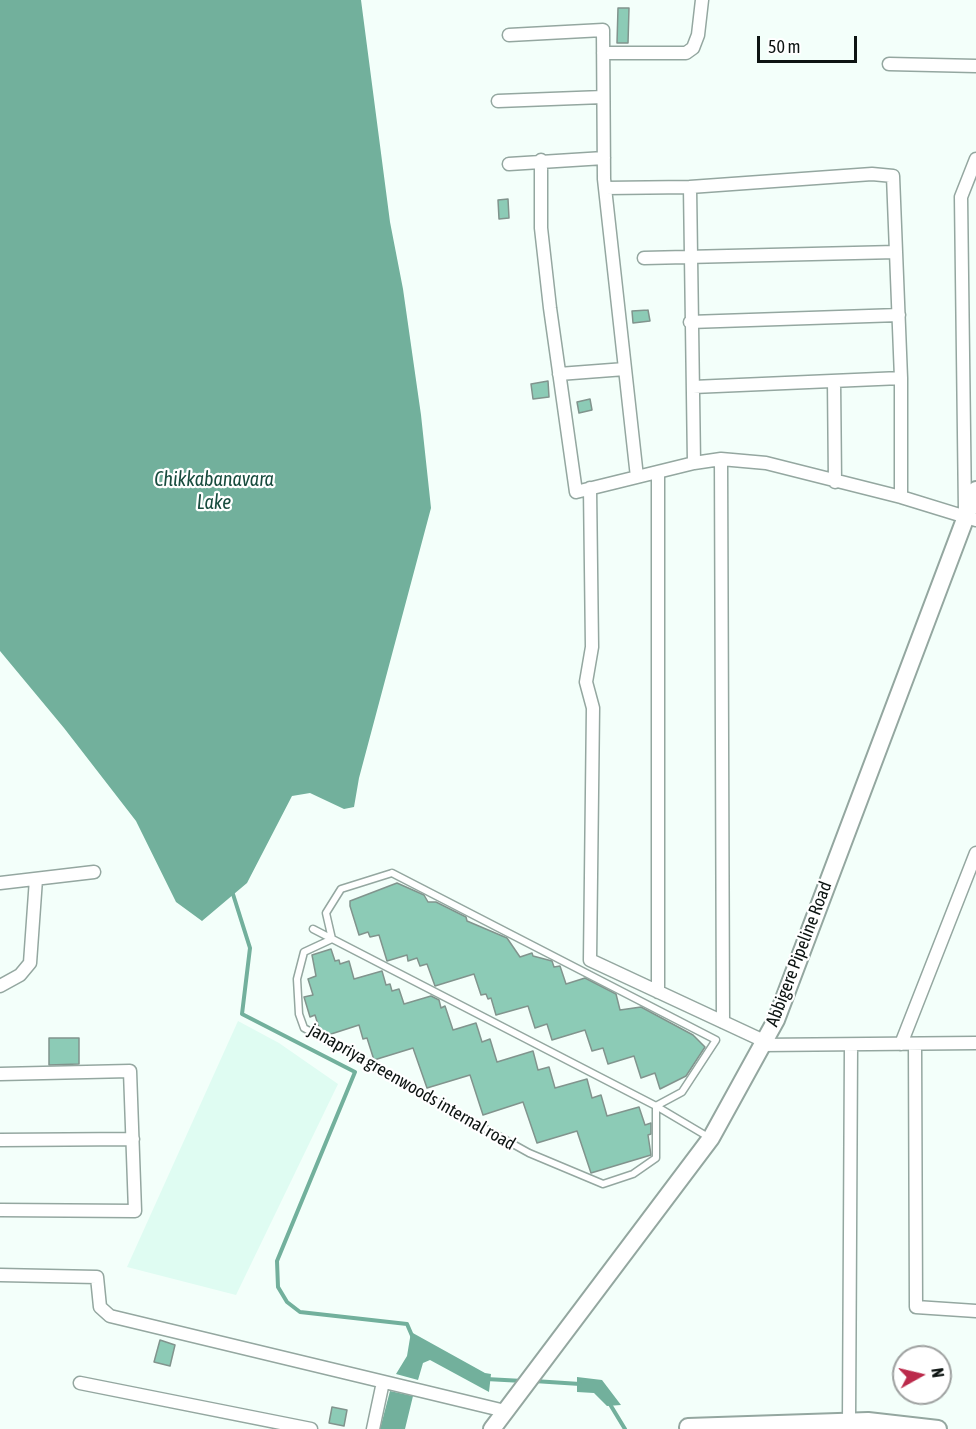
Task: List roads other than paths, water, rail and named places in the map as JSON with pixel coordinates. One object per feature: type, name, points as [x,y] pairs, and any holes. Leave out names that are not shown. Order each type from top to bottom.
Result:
[{"type":"main road","name":"Abbigere Pipeline Road","points":[[492,1429],[711,1138],[776,1020],[971,519],[976,490]]},
{"type":"main road","points":[[688,1427],[868,1420],[938,1429]]},
{"type":"street","points":[[603,53],[686,53],[693,48],[698,36],[702,0]]},
{"type":"street","points":[[510,35],[603,30],[605,188],[637,477]]},
{"type":"street","points":[[889,64],[976,66]]},
{"type":"street","points":[[498,101],[603,97]]},
{"type":"street","points":[[509,164],[541,160],[604,158]]},
{"type":"street","points":[[541,160],[541,228],[576,492],[694,463],[721,459],[766,463],[901,497],[971,519],[961,196],[976,159]]},
{"type":"street","points":[[605,188],[690,186],[872,174],[893,176],[901,378],[901,497]]},
{"type":"street","points":[[690,186],[692,255],[690,322],[694,463]]},
{"type":"street","points":[[644,258],[692,255],[896,252]]},
{"type":"street","points":[[690,322],[899,315]]},
{"type":"street","points":[[559,374],[625,369]]},
{"type":"street","points":[[693,387],[901,378]]},
{"type":"street","points":[[834,381],[836,482]]},
{"type":"street","points":[[721,459],[723,1022]]},
{"type":"street","points":[[658,472],[658,992]]},
{"type":"street","points":[[590,488],[592,647],[586,682],[593,708],[590,960],[723,1022],[762,1043],[976,1043]]},
{"type":"street","points":[[901,1044],[976,853]]},
{"type":"street","points":[[0,883],[94,872]]},
{"type":"street","points":[[0,986],[20,975],[30,963],[36,879]]},
{"type":"street","points":[[915,1044],[916,1307],[976,1311]]},
{"type":"street","points":[[849,1421],[851,1047]]},
{"type":"street","points":[[0,1074],[130,1071],[135,1212],[0,1210]]},
{"type":"street","points":[[0,1140],[133,1139]]},
{"type":"street","points":[[0,1275],[97,1276],[100,1306],[110,1316],[505,1411]]},
{"type":"street","points":[[373,1429],[383,1382]]},
{"type":"street","points":[[80,1383],[311,1429]]},
{"type":"lane","points":[[332,939],[326,913],[341,889],[392,873],[716,1040],[682,1092],[656,1106]]},
{"type":"lane","points":[[313,929],[656,1106],[711,1138]]},
{"type":"lane","name":"janapriya greenwoods internal road","points":[[332,939],[304,952],[297,979],[299,1014],[304,1028],[529,1153],[603,1184],[633,1173],[656,1158],[656,1106]]},
{"type":"water","name":"Chikkabanavara Lake","points":[[0,0],[361,0],[390,222],[403,289],[421,415],[431,508],[359,778],[354,807],[344,809],[310,793],[292,796],[247,883],[202,921],[176,902],[136,821],[64,728],[0,651]]},
{"type":"water","points":[[411,1332],[485,1373],[491,1374],[489,1392],[430,1360],[423,1363],[418,1380],[396,1374],[407,1356]]},
{"type":"water","points":[[577,1377],[602,1380],[621,1405],[607,1406],[594,1393],[577,1392]]},
{"type":"water","points":[[390,1391],[413,1396],[405,1429],[380,1429]]},
{"type":"waterway","points":[[232,891],[250,948],[242,1014],[355,1072],[277,1261],[278,1287],[287,1302],[300,1312],[407,1324],[413,1338]]},
{"type":"waterway","points":[[486,1379],[523,1381]]},
{"type":"waterway","points":[[534,1381],[580,1384]]},
{"type":"waterway","points":[[608,1401],[625,1429]]}]
